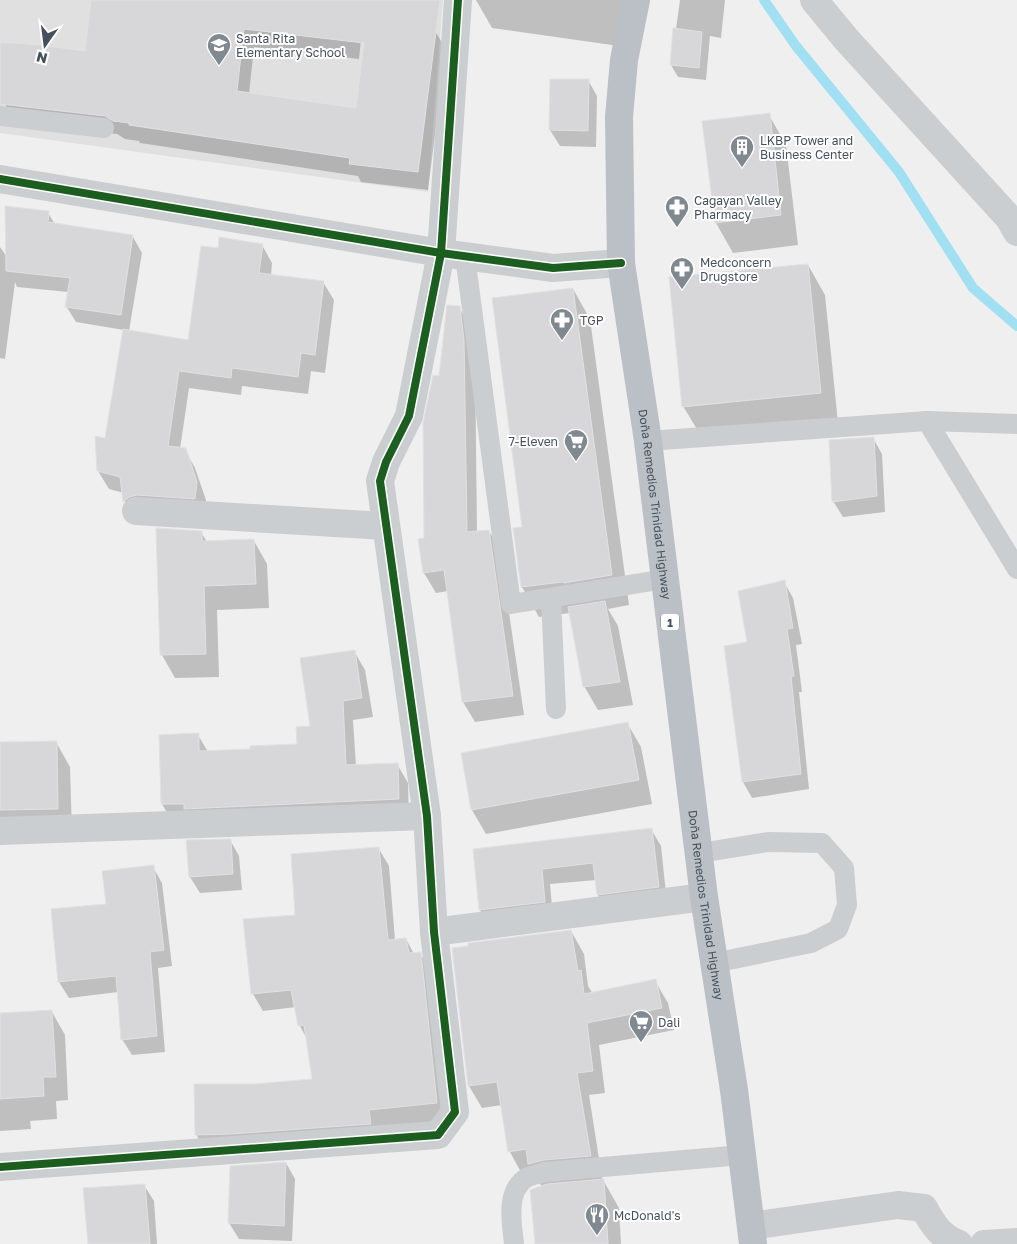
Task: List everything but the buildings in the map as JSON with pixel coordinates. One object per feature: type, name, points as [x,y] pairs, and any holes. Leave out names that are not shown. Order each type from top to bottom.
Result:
[{"type":"highway","name":"Doña Remedios Trinidad Highway","points":[[636,0],[624,60],[619,117],[622,262],[648,441],[704,897],[734,1090],[752,1235]]},
{"type":"street","points":[[0,1167],[438,1134],[455,1112],[434,932],[427,816],[380,481],[386,462],[409,416],[453,255],[458,0]]},
{"type":"street","points":[[814,0],[846,39],[1009,218],[1017,232]]},
{"type":"street","points":[[0,179],[453,255],[553,268],[622,262]]},
{"type":"street","points":[[136,511],[385,526]]},
{"type":"street","points":[[0,831],[427,816]]},
{"type":"street","points":[[434,932],[704,897]]},
{"type":"street","points":[[752,1235],[898,1205],[924,1208],[933,1225],[947,1240],[959,1244]]},
{"type":"street","points":[[984,1244],[1017,1242]]},
{"type":"lane","points":[[0,116],[104,128]]},
{"type":"lane","points":[[453,255],[511,604],[665,579]]},
{"type":"lane","points":[[648,441],[927,421],[1017,424]]},
{"type":"lane","points":[[927,421],[1017,569]]},
{"type":"lane","points":[[551,599],[556,709]]},
{"type":"lane","points":[[700,853],[768,842],[822,844],[844,868],[848,905],[838,929],[811,943],[714,963]]},
{"type":"lane","points":[[514,1244],[511,1213],[514,1194],[526,1178],[545,1172],[742,1155]]},
{"type":"shaded area","name":"Santa Rita Elementary School","points":[[0,0],[443,0],[428,192],[0,133]]},
{"type":"waterway","points":[[764,0],[796,46],[899,172],[973,288],[1017,326]]},
{"type":"cycle path","points":[[0,1167],[438,1135],[455,1112],[434,932],[427,816],[380,481],[386,462],[409,416],[441,253],[458,0]]},
{"type":"cycle path","points":[[0,179],[441,253],[553,268],[621,263]]},
{"type":"place","name":"Santa Rita Elementary School","points":[[219,66]]},
{"type":"place","name":"LKBP Tower and Business Center","points":[[742,168]]},
{"type":"place","name":"Cagayan Valley Pharmacy","points":[[677,228]]},
{"type":"place","name":"Medconcern Drugstore","points":[[682,290]]},
{"type":"place","name":"TGP","points":[[562,341]]},
{"type":"place","name":"7-Eleven","points":[[576,462]]},
{"type":"place","name":"Dali","points":[[641,1043]]},
{"type":"place","name":"McDonald's","points":[[597,1236]]}]
